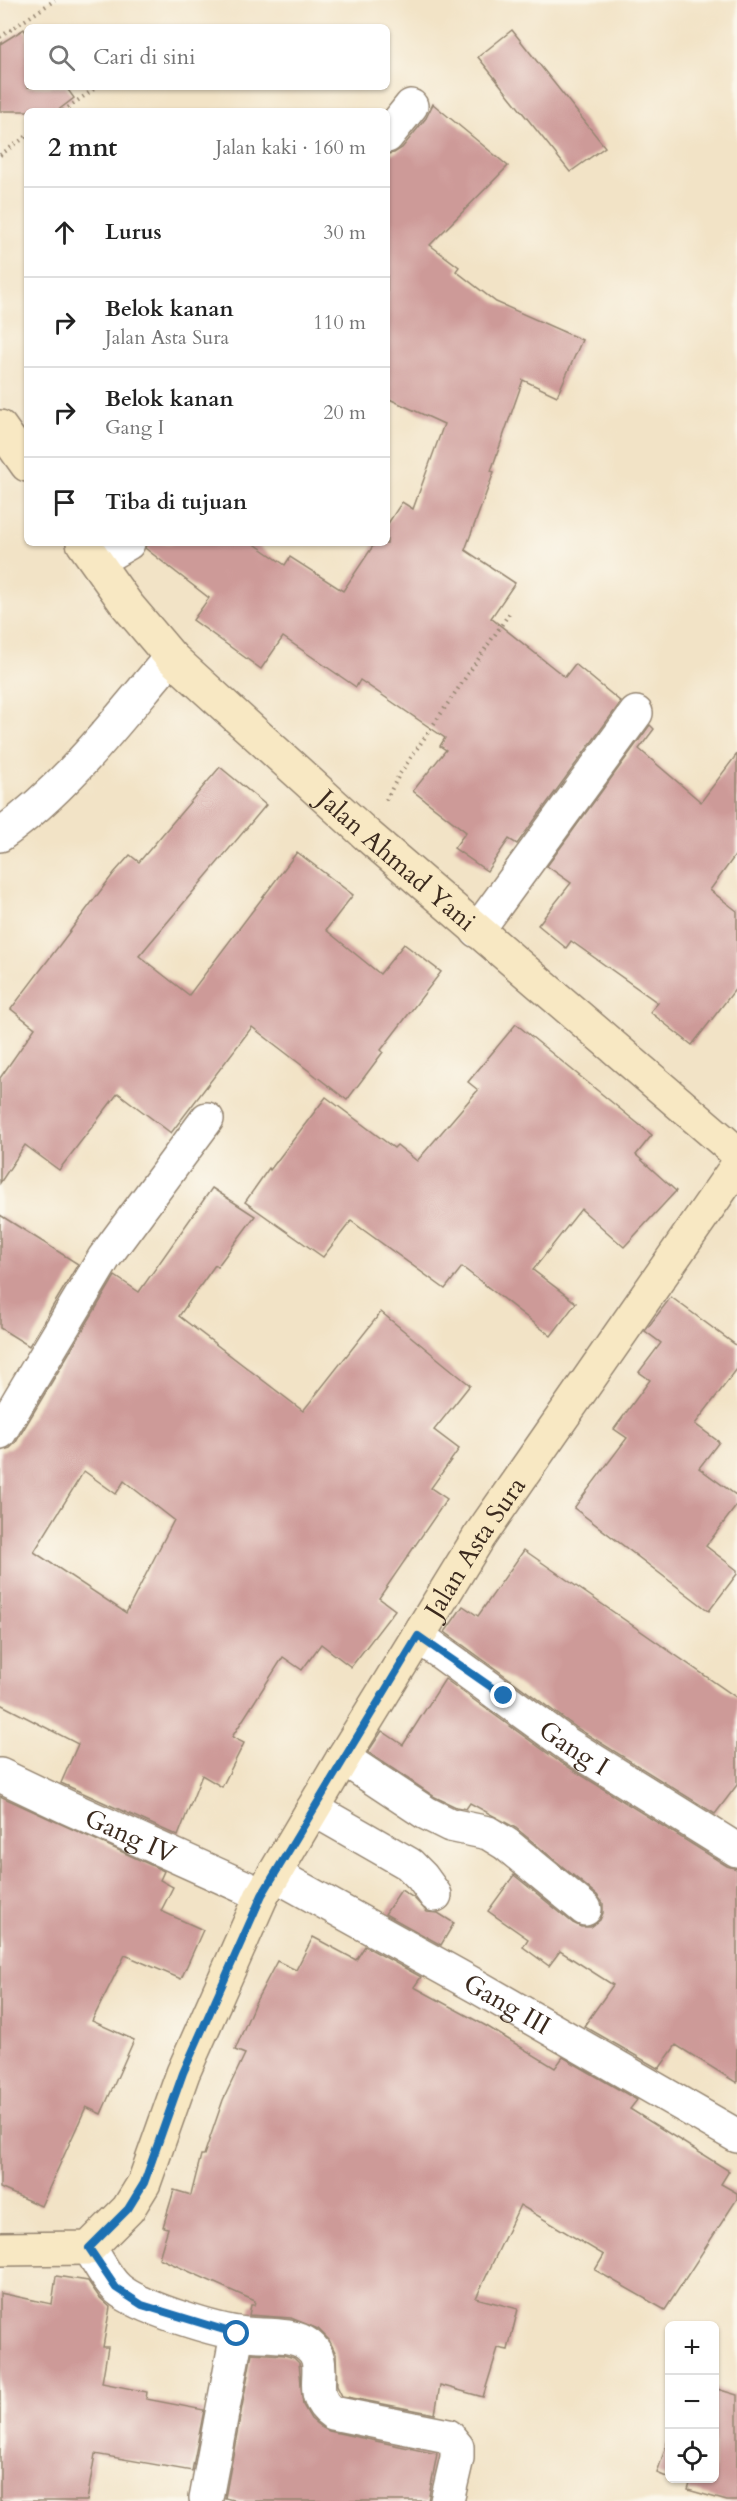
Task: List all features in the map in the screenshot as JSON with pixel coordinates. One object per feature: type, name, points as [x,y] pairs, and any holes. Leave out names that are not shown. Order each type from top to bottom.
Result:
[{"type":"street","points":[[390,132],[411,106]]},
{"type":"street","points":[[0,427],[24,461]]},
{"type":"street","points":[[90,552],[115,546]]},
{"type":"street","name":"Jalan Ahmad Yani","points":[[90,552],[127,605],[171,657],[367,835],[737,1153]]},
{"type":"street","points":[[0,835],[28,815],[80,764],[171,657]]},
{"type":"street","points":[[477,931],[636,713]]},
{"type":"street","points":[[0,1432],[104,1258],[207,1119]]},
{"type":"street","name":"Jalan Asta Sura","points":[[89,2248],[128,2209],[144,2183],[183,2073],[268,1885],[343,1758],[479,1537],[737,1166]]},
{"type":"street","name":"Gang I","points":[[418,1636],[567,1744],[737,1850]]},
{"type":"street","points":[[343,1758],[426,1813],[450,1825],[488,1833],[506,1844],[585,1909]]},
{"type":"street","name":"Gang IV","points":[[0,1775],[65,1806],[268,1885]]},
{"type":"street","points":[[313,1809],[409,1864],[435,1895]]},
{"type":"street","name":"Gang III","points":[[268,1885],[476,1986],[737,2136]]},
{"type":"street","points":[[0,2248],[89,2248],[116,2288],[142,2305],[237,2334],[297,2338],[308,2344],[316,2352],[319,2362],[318,2394],[325,2407],[333,2413],[444,2434],[453,2440],[457,2447],[457,2458],[447,2501]]},
{"type":"street","points":[[206,2498],[237,2334]]},
{"type":"path","points":[[0,37],[55,0]]},
{"type":"path","points":[[67,108],[93,90]]},
{"type":"path","points":[[0,155],[24,138]]},
{"type":"path","points":[[367,835],[399,775],[511,611]]},
{"type":"building","points":[[24,29],[24,90],[68,90],[74,98],[61,108],[24,108],[24,111],[0,111],[0,44]]},
{"type":"building","points":[[512,30],[605,147],[570,172],[478,57]]},
{"type":"building","points":[[433,104],[508,166],[430,245],[459,267],[456,271],[496,302],[582,340],[557,396],[523,380],[491,471],[494,472],[465,550],[515,583],[491,618],[565,677],[575,664],[621,702],[517,844],[509,839],[487,871],[454,848],[466,832],[413,791],[446,750],[440,746],[445,738],[360,680],[356,687],[283,637],[261,669],[193,620],[209,598],[145,548],[146,546],[257,546],[285,565],[290,557],[343,591],[373,546],[390,546],[390,520],[402,502],[413,509],[444,424],[390,399],[390,154],[402,148],[426,118]]},
{"type":"building","points":[[650,725],[654,729],[639,749],[701,802],[737,754],[737,853],[710,890],[737,911],[737,987],[692,1045],[650,1012],[658,1003],[571,941],[566,948],[538,925],[571,883],[547,866]]},
{"type":"building","points":[[220,767],[266,805],[139,956],[189,995],[297,852],[353,895],[326,930],[380,974],[404,944],[441,972],[381,1050],[383,1052],[347,1100],[252,1027],[171,1133],[118,1093],[59,1170],[25,1145],[0,1183],[0,1078],[35,1028],[11,1009],[114,873],[130,855],[139,862]]},
{"type":"building","points":[[516,1024],[652,1135],[636,1155],[676,1191],[624,1247],[581,1209],[533,1270],[576,1303],[551,1336],[462,1267],[445,1289],[351,1221],[323,1257],[245,1202],[326,1097],[394,1148],[397,1145],[417,1161],[478,1090],[468,1082]]},
{"type":"building","points":[[212,1188],[255,1216],[217,1267],[215,1265],[179,1316],[303,1411],[381,1312],[470,1385],[434,1430],[459,1449],[431,1488],[447,1499],[379,1598],[395,1610],[351,1667],[321,1644],[302,1670],[283,1657],[232,1737],[244,1743],[222,1787],[202,1775],[178,1836],[61,1783],[78,1744],[0,1704],[0,1451],[10,1448],[16,1442],[115,1276],[139,1292]],"holes":[[[84,1471],[116,1494],[124,1481],[174,1520],[126,1613],[34,1552]]]},
{"type":"building","points":[[0,1215],[78,1264],[29,1346],[0,1328]]},
{"type":"building","points":[[671,1297],[737,1346],[737,1369],[695,1424],[719,1442],[699,1468],[737,1496],[737,1505],[706,1546],[737,1570],[737,1574],[709,1611],[574,1508],[627,1438],[614,1429],[650,1380],[639,1372],[661,1343],[645,1331]]},
{"type":"building","points":[[524,1550],[737,1698],[737,1785],[715,1814],[577,1728],[445,1632],[463,1606],[478,1616]]},
{"type":"building","points":[[445,1679],[557,1760],[727,1866],[737,1869],[737,2083],[676,2045],[659,2069],[584,2026],[613,1985],[560,1951],[549,1966],[523,1947],[528,1939],[488,1911],[514,1875],[581,1927],[591,1927],[600,1920],[603,1903],[597,1895],[516,1828],[470,1803],[466,1809],[435,1797],[368,1752],[382,1731],[403,1745]]},
{"type":"building","points":[[0,1796],[164,1871],[160,1880],[173,1887],[161,1911],[203,1930],[181,1979],[125,1955],[92,2021],[134,2040],[101,2114],[86,2107],[41,2206],[0,2188]]},
{"type":"building","points":[[401,1890],[414,1898],[427,1912],[438,1913],[454,1923],[441,1945],[385,1914]]},
{"type":"building","points":[[313,1937],[356,1960],[365,1946],[421,1977],[414,1987],[488,2027],[555,2068],[563,2057],[637,2100],[630,2109],[729,2171],[721,2184],[737,2193],[737,2199],[665,2310],[595,2270],[604,2255],[520,2205],[476,2298],[518,2309],[508,2350],[498,2348],[483,2397],[440,2385],[435,2414],[342,2396],[337,2386],[336,2354],[329,2340],[318,2329],[291,2318],[249,2315],[251,2305],[254,2305],[255,2301],[159,2258],[168,2228],[163,2227],[174,2190],[191,2195],[201,2155],[204,2155],[223,2100],[245,2054],[235,2050],[254,2005],[277,1961],[296,1970]]},
{"type":"building","points":[[56,2276],[88,2281],[99,2297],[110,2307],[103,2347],[108,2347],[102,2383],[147,2392],[146,2399],[204,2410],[192,2471],[95,2454],[87,2501],[0,2501],[0,2293],[52,2304]]},
{"type":"building","points":[[252,2353],[284,2355],[294,2358],[299,2363],[303,2405],[311,2419],[321,2427],[329,2431],[437,2454],[428,2501],[237,2501],[225,2498]]},
{"type":"building","points":[[719,2390],[737,2395],[737,2501],[727,2501],[688,2490],[690,2484],[687,2483],[719,2483]]},
{"type":"building","points":[[665,2449],[665,2476],[657,2473]]},
{"type":"route","points":[[237,2334],[142,2305],[116,2288],[89,2248],[128,2209],[144,2183],[183,2073],[262,1895],[418,1636],[504,1696]]}]
